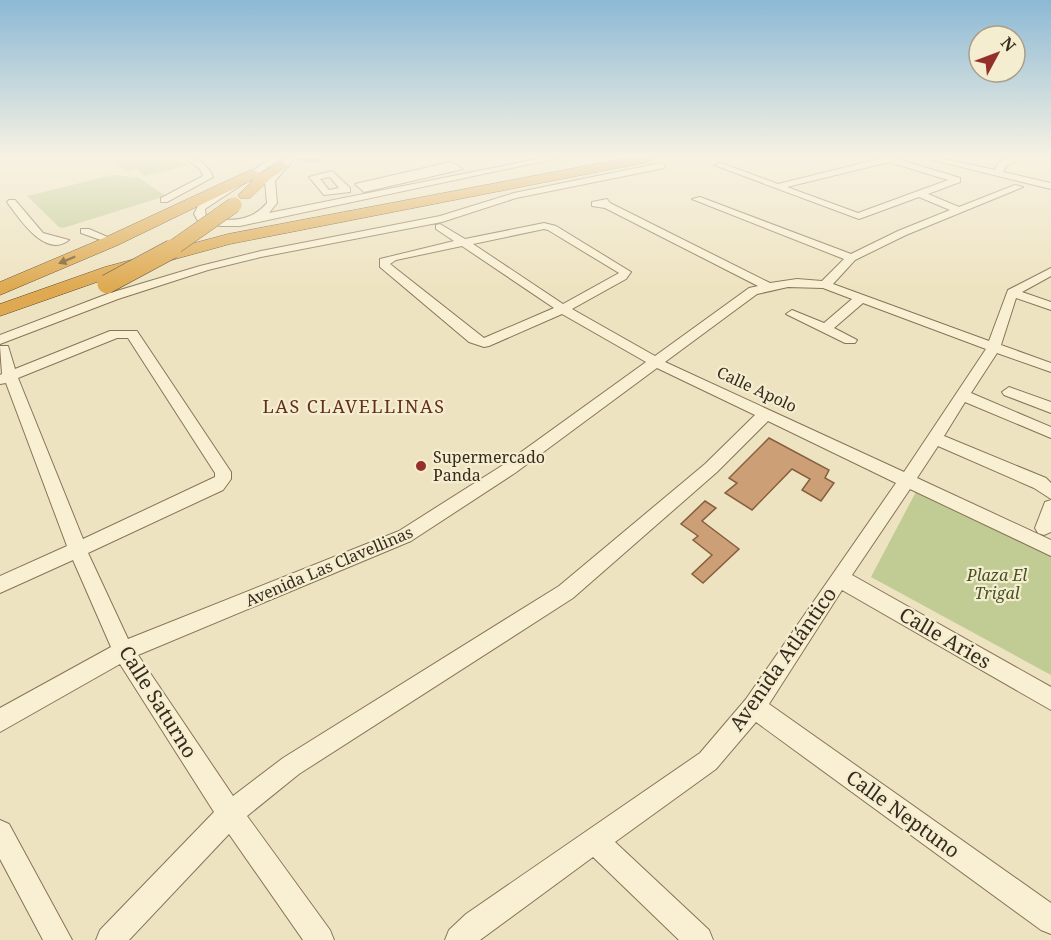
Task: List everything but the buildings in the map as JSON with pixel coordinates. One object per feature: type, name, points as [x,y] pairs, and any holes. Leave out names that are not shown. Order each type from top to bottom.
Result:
[{"type":"highway","points":[[0,289],[112,241],[194,202]]},
{"type":"highway","points":[[0,328],[107,284],[165,254],[237,202]]},
{"type":"highway","points":[[0,298],[95,266],[223,232],[383,202]]},
{"type":"highway","points":[[0,310],[120,268],[228,239],[433,202]]},
{"type":"street","points":[[12,202],[38,236],[47,241],[64,240]]},
{"type":"street","points":[[208,202],[199,214],[202,219],[222,224],[331,202]]},
{"type":"street","points":[[254,219],[272,202]]},
{"type":"street","points":[[279,202],[309,208]]},
{"type":"street","points":[[1,344],[114,296],[204,268],[261,254],[442,219],[496,202]]},
{"type":"street","points":[[704,202],[851,258]]},
{"type":"street","points":[[820,202],[859,216],[899,202]]},
{"type":"street","points":[[934,202],[955,211]]},
{"type":"street","points":[[825,285],[851,258],[979,202]]},
{"type":"street","points":[[607,206],[768,286]]},
{"type":"street","name":"Calle Apolo","points":[[440,227],[563,309],[657,363],[1051,548]]},
{"type":"street","points":[[533,228],[552,228],[625,272],[622,277],[563,309],[484,343],[474,339],[384,265],[384,261],[393,257],[461,241],[533,228]]},
{"type":"street","points":[[85,231],[112,241]]},
{"type":"street","points":[[1012,293],[1051,271]]},
{"type":"street","name":"Avenida Las Clavellinas","points":[[0,721],[123,651],[405,536],[509,469],[753,291],[768,286],[803,281],[825,285],[1051,368]]},
{"type":"street","points":[[1012,293],[1051,306]]},
{"type":"street","name":"Avenida Atlántico","points":[[459,940],[476,924],[708,761],[754,707],[838,578],[935,438],[993,348],[1012,293]]},
{"type":"street","points":[[826,328],[861,298]]},
{"type":"street","points":[[792,314],[850,340]]},
{"type":"street","points":[[0,585],[217,485],[223,479],[223,472],[132,334],[115,334],[5,378]]},
{"type":"street","name":"Calle Saturno","points":[[1,344],[5,378],[123,651],[230,814],[320,940]]},
{"type":"street","points":[[1009,392],[1051,408]]},
{"type":"street","points":[[962,395],[1051,433]]},
{"type":"street","points":[[110,940],[230,814],[291,766],[566,592],[711,468],[767,413]]},
{"type":"street","points":[[935,438],[1040,483],[1051,492]]},
{"type":"street","points":[[1044,528],[1051,507]]},
{"type":"street","name":"Calle Aries","points":[[838,578],[1051,699]]},
{"type":"street","name":"Calle Neptuno","points":[[754,707],[1051,920]]},
{"type":"street","points":[[0,833],[58,940]]},
{"type":"street","points":[[594,840],[699,940]]},
{"type":"green space","points":[[33,202],[147,202],[63,228],[59,227]]},
{"type":"green space","name":"Plaza El Trigal","points":[[919,486],[1051,551],[1051,675],[871,577]]},
{"type":"place","name":"Supermercado Panda","points":[[421,466]]},
{"type":"district","name":"LAS CLAVELLINAS","points":[[354,407]]}]
